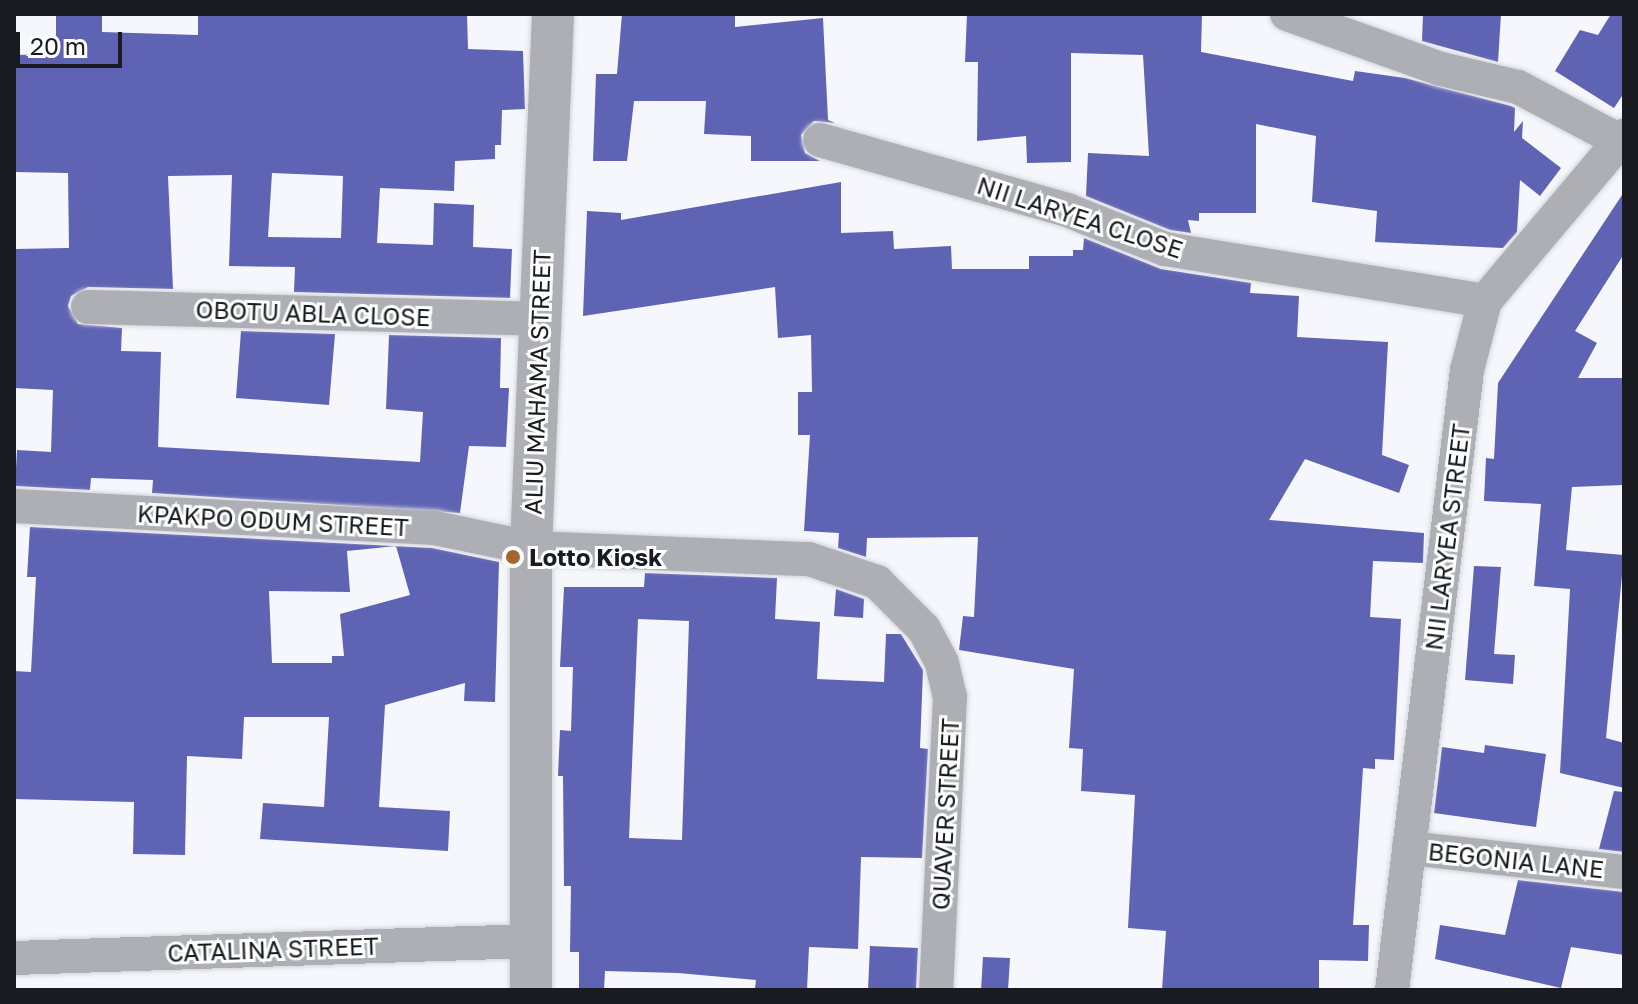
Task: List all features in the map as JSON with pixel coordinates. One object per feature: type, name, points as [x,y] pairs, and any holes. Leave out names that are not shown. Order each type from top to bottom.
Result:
[{"type":"street","name":"ALIU MAHAMA STREET","points":[[531,990],[531,548],[553,14]]},
{"type":"street","points":[[1287,14],[1441,69],[1518,87],[1622,139]]},
{"type":"street","name":"NII LARYEA STREET","points":[[1392,990],[1467,370],[1485,301],[1622,139]]},
{"type":"street","name":"NII LARYEA CLOSE","points":[[820,140],[1067,210],[1165,249],[1485,301]]},
{"type":"street","name":"OBOTU ABLA CLOSE","points":[[88,307],[539,319]]},
{"type":"street","name":"KPAKPO ODUM STREET","points":[[14,506],[435,528],[531,548]]},
{"type":"street","name":"QUAVER STREET","points":[[531,548],[809,559],[877,582],[907,611],[942,663],[950,697],[936,990]]},
{"type":"street","name":"BEGONIA LANE","points":[[1409,848],[1624,872]]},
{"type":"street","name":"CATALINA STREET","points":[[14,958],[531,941]]},
{"type":"building","points":[[56,14],[102,14],[102,32],[198,35],[198,14],[467,14],[468,49],[523,51],[525,109],[502,110],[501,145],[495,145],[495,159],[455,161],[454,191],[380,188],[377,243],[433,245],[434,203],[474,205],[473,247],[512,249],[510,298],[294,292],[295,267],[229,266],[232,175],[168,176],[173,289],[88,287],[71,296],[68,306],[78,324],[122,328],[121,351],[161,352],[158,447],[420,462],[423,412],[386,409],[389,335],[501,338],[500,388],[509,388],[506,447],[469,446],[460,513],[152,493],[153,480],[91,478],[90,490],[15,486],[17,450],[51,452],[53,390],[14,388],[15,249],[69,248],[68,173],[14,172],[14,55],[56,54]],"holes":[[[272,173],[343,176],[341,238],[268,237]]]},
{"type":"building","points":[[622,14],[735,14],[735,27],[823,18],[828,120],[835,123],[814,121],[801,135],[805,153],[820,161],[751,161],[751,136],[704,134],[706,101],[634,101],[627,161],[593,161],[596,74],[617,74]]},
{"type":"building","points":[[967,14],[1202,14],[1201,52],[1353,81],[1355,71],[1405,78],[1511,106],[1515,108],[1514,132],[1523,121],[1522,138],[1561,168],[1540,196],[1520,180],[1517,232],[1503,248],[1375,242],[1377,211],[1312,202],[1316,136],[1256,124],[1256,213],[1199,213],[1199,221],[1188,220],[1191,233],[1170,230],[1086,196],[1088,153],[1149,156],[1143,55],[1071,53],[1071,162],[1027,163],[1026,136],[977,141],[978,62],[965,62]]},
{"type":"building","points":[[1423,14],[1501,14],[1498,62],[1422,41]]},
{"type":"building","points":[[1611,14],[1624,14],[1624,93],[1614,108],[1555,71],[1580,30],[1598,35]]},
{"type":"building","points":[[841,182],[841,233],[893,231],[894,249],[951,246],[952,269],[1029,269],[1029,256],[1073,256],[1073,250],[1083,250],[1084,238],[1161,269],[1251,283],[1250,293],[1299,296],[1297,337],[1388,342],[1382,455],[1409,465],[1399,493],[1305,459],[1269,520],[1424,533],[1423,563],[1373,561],[1370,617],[1401,619],[1394,760],[1375,759],[1375,769],[1363,768],[1353,925],[1369,925],[1368,961],[1319,960],[1319,990],[1162,990],[1166,931],[1128,928],[1135,795],[1081,791],[1083,749],[1069,748],[1074,669],[959,650],[963,616],[974,617],[978,537],[867,538],[866,557],[838,548],[839,533],[804,531],[810,435],[798,435],[798,392],[812,392],[811,335],[778,338],[775,287],[583,316],[587,211],[621,213],[621,220]]},
{"type":"building","points":[[1624,192],[1624,254],[1575,331],[1597,343],[1578,378],[1624,378],[1624,485],[1572,487],[1566,550],[1624,555],[1606,738],[1624,743],[1624,788],[1560,773],[1570,589],[1534,586],[1541,504],[1484,501],[1486,458],[1494,459],[1498,383]]},
{"type":"building","points":[[241,331],[335,334],[329,405],[236,398]]},
{"type":"building","points":[[30,527],[395,546],[347,551],[350,592],[269,591],[272,663],[332,663],[332,656],[344,656],[340,614],[410,595],[396,546],[432,548],[499,562],[495,702],[464,701],[465,683],[385,705],[379,807],[450,811],[448,851],[260,839],[263,803],[324,807],[329,717],[244,717],[242,759],[187,756],[185,855],[133,854],[134,802],[14,799],[14,671],[31,672],[36,577],[27,577]]},
{"type":"building","points":[[1474,566],[1501,567],[1494,654],[1515,655],[1513,684],[1465,680]]},
{"type":"building","points":[[645,573],[777,578],[775,619],[820,622],[817,679],[884,682],[886,634],[901,634],[923,670],[920,748],[928,749],[922,858],[861,857],[858,949],[809,947],[807,990],[755,988],[756,980],[605,971],[604,990],[579,990],[579,952],[570,952],[571,886],[564,886],[563,776],[558,776],[560,730],[571,731],[573,667],[560,667],[564,587],[644,587]],"holes":[[[638,619],[689,621],[682,840],[629,838]]]},
{"type":"building","points":[[836,589],[864,599],[863,618],[834,616]]},
{"type":"building","points":[[1485,745],[1546,754],[1536,827],[1434,813],[1442,747],[1484,753]]},
{"type":"building","points":[[1614,791],[1624,792],[1624,852],[1599,849]]},
{"type":"building","points":[[1518,880],[1624,892],[1624,955],[1571,947],[1561,988],[1435,959],[1440,925],[1505,935]]},
{"type":"building","points":[[870,946],[918,948],[916,990],[868,990]]},
{"type":"building","points":[[983,957],[1010,958],[1008,990],[981,990]]},
{"type":"place","name":"Lotto Kiosk","points":[[513,557]]}]
